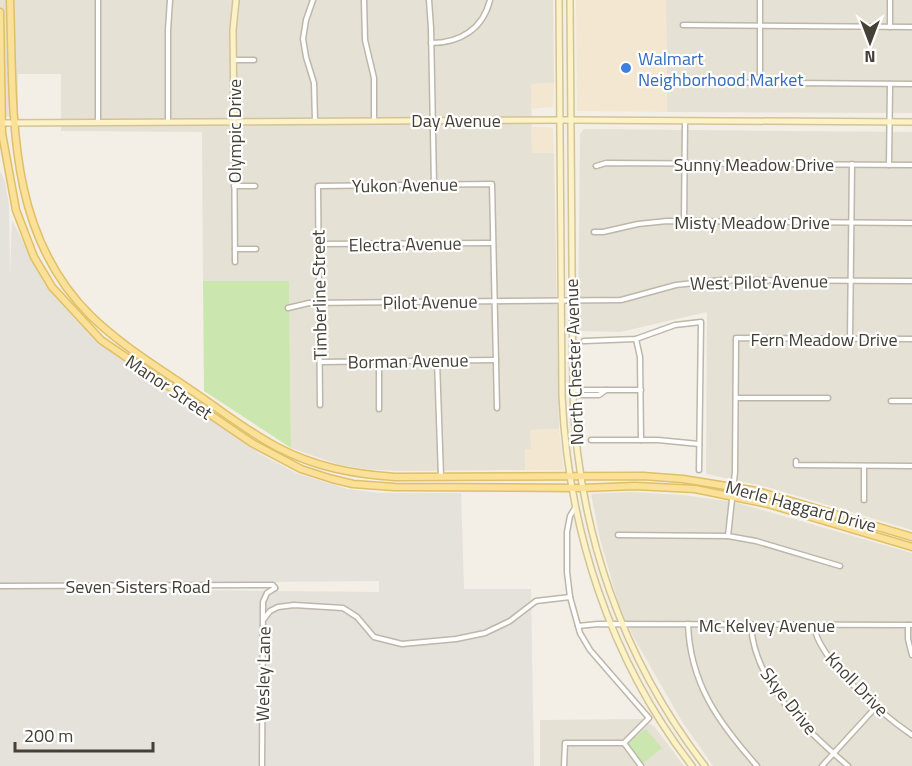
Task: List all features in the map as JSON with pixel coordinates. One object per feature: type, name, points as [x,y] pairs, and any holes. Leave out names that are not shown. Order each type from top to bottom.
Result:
[{"type":"main road","name":"Manor Street","points":[[10,0],[14,123],[26,203],[44,254],[70,293],[111,334],[257,435],[282,450],[331,469],[354,474],[394,477],[581,477]]},
{"type":"main road","name":"Olympic Drive","points":[[234,122],[233,60],[236,0]]},
{"type":"main road","name":"North Chester Avenue","points":[[559,0],[563,418],[567,462],[572,476],[575,508],[594,581],[611,624],[650,703],[692,766]]},
{"type":"main road","name":"North Chester Avenue","points":[[568,0],[570,11],[573,393],[575,439],[585,503],[595,546],[622,625],[659,698],[705,766]]},
{"type":"main road","name":"Manor Street","points":[[0,12],[1,123],[16,210],[34,257],[52,287],[101,340],[252,443],[301,469],[353,484],[394,487],[583,488]]},
{"type":"main road","name":"Day Avenue","points":[[1,123],[433,120],[912,122]]},
{"type":"main road","name":"Merle Haggard Drive","points":[[581,477],[657,477],[733,486],[912,537]]},
{"type":"main road","name":"Merle Haggard Drive","points":[[583,488],[666,486],[706,490],[731,495],[912,547]]},
{"type":"street","points":[[98,0],[98,123]]},
{"type":"street","points":[[168,122],[170,0]]},
{"type":"street","points":[[313,0],[306,20],[303,39],[314,84],[315,121]]},
{"type":"street","points":[[364,0],[365,40],[374,78],[374,121]]},
{"type":"street","points":[[429,0],[434,185]]},
{"type":"street","points":[[431,43],[449,42],[470,33],[484,16],[490,0]]},
{"type":"street","points":[[760,0],[760,83]]},
{"type":"street","points":[[890,0],[890,27]]},
{"type":"street","points":[[683,25],[912,27]]},
{"type":"street","points":[[233,60],[254,60]]},
{"type":"street","points":[[684,82],[912,84]]},
{"type":"street","points":[[889,165],[890,84]]},
{"type":"street","points":[[684,221],[685,120]]},
{"type":"street","name":"Olympic Drive","points":[[234,122],[235,262]]},
{"type":"street","name":"Sunny Meadow Drive","points":[[596,166],[685,163],[912,165]]},
{"type":"street","points":[[850,339],[852,164]]},
{"type":"street","name":"Yukon Avenue","points":[[318,186],[492,184],[492,243]]},
{"type":"street","points":[[234,186],[255,186]]},
{"type":"street","name":"Timberline Street","points":[[318,186],[320,405]]},
{"type":"street","name":"Misty Meadow Drive","points":[[594,232],[652,222],[684,221],[912,223]]},
{"type":"street","points":[[492,243],[497,408]]},
{"type":"street","name":"Electra Avenue","points":[[318,244],[492,243]]},
{"type":"street","points":[[235,249],[256,249]]},
{"type":"street","name":"West Pilot Avenue","points":[[572,301],[621,300],[676,285],[707,280],[912,281]]},
{"type":"street","name":"Pilot Avenue","points":[[288,308],[319,303],[572,301]]},
{"type":"street","points":[[584,341],[636,339],[675,325],[701,322],[699,470]]},
{"type":"street","name":"Fern Meadow Drive","points":[[736,398],[736,338],[912,339]]},
{"type":"street","points":[[636,339],[640,357],[641,440]]},
{"type":"street","name":"Borman Avenue","points":[[320,362],[496,360]]},
{"type":"street","points":[[379,361],[379,409]]},
{"type":"street","points":[[437,361],[441,477]]},
{"type":"street","points":[[573,393],[599,395],[606,390],[640,390]]},
{"type":"street","points":[[728,536],[735,472],[736,398],[828,398]]},
{"type":"street","points":[[891,401],[912,401]]},
{"type":"street","points":[[591,440],[641,440],[699,444]]},
{"type":"street","points":[[796,461],[796,465],[912,466]]},
{"type":"street","points":[[864,466],[864,500]]},
{"type":"street","points":[[564,766],[565,743],[624,743],[647,722],[649,717],[591,650],[578,626],[570,597],[567,572],[567,532],[570,516],[575,508]]},
{"type":"street","points":[[618,535],[728,536],[756,541],[840,566]]},
{"type":"street","name":"Seven Sisters Road","points":[[0,586],[273,585],[276,588]]},
{"type":"street","name":"Wesley Lane","points":[[262,766],[264,599],[267,593],[276,588]]},
{"type":"street","points":[[264,619],[270,611],[278,607],[294,605],[344,608],[357,617],[374,637],[402,644],[456,639],[485,633],[510,621],[536,601],[570,597]]},
{"type":"street","name":"Mc Kelvey Avenue","points":[[578,626],[611,624],[910,625]]},
{"type":"street","points":[[688,624],[693,663],[702,689],[714,711],[757,766]]},
{"type":"street","name":"Skye Drive","points":[[751,625],[756,654],[768,680],[796,715],[848,766]]},
{"type":"street","name":"Knoll Drive","points":[[814,625],[818,641],[852,684],[876,707],[912,735]]},
{"type":"street","points":[[910,625],[908,639],[912,656]]},
{"type":"street","points":[[822,766],[876,707]]},
{"type":"street","points":[[624,743],[641,766]]},
{"type":"shaded area","points":[[0,0],[553,0],[554,83],[531,84],[532,153],[554,153],[559,429],[531,430],[531,449],[525,450],[525,470],[364,469],[337,464],[291,448],[289,281],[203,281],[202,132],[61,131],[61,74],[18,74],[18,117],[0,116]]},
{"type":"shaded area","points":[[576,0],[666,0],[667,112],[577,111]]},
{"type":"shaded area","points":[[666,0],[912,0],[912,113],[667,112]]},
{"type":"shaded area","points":[[554,83],[553,107],[531,109],[531,84]]},
{"type":"shaded area","points":[[531,127],[553,129],[554,153],[532,153]]},
{"type":"shaded area","points":[[584,129],[912,132],[912,530],[767,487],[706,474],[707,312],[620,332],[578,331],[580,134]]},
{"type":"shaded area","points":[[0,171],[5,181],[9,206],[10,278],[12,220],[44,283],[100,342],[184,392],[260,454],[296,473],[347,489],[380,493],[461,493],[464,589],[531,589],[534,766],[0,766]],"holes":[[[379,581],[379,592],[13,588],[13,584]]]},
{"type":"shaded area","points":[[559,429],[564,470],[525,470],[525,449],[531,449],[530,430]]},
{"type":"shaded area","points":[[631,492],[683,495],[734,502],[912,553],[912,766],[713,766],[681,720],[633,636],[619,606],[600,539],[591,494]]},
{"type":"shaded area","points":[[641,719],[654,726],[684,766],[540,766],[540,720]]},
{"type":"green space","points":[[203,281],[289,281],[291,448],[204,391]]},
{"type":"green space","points":[[646,729],[662,748],[641,765],[626,744]]},
{"type":"place","name":"Walmart Neighborhood Market","points":[[626,68]]}]
